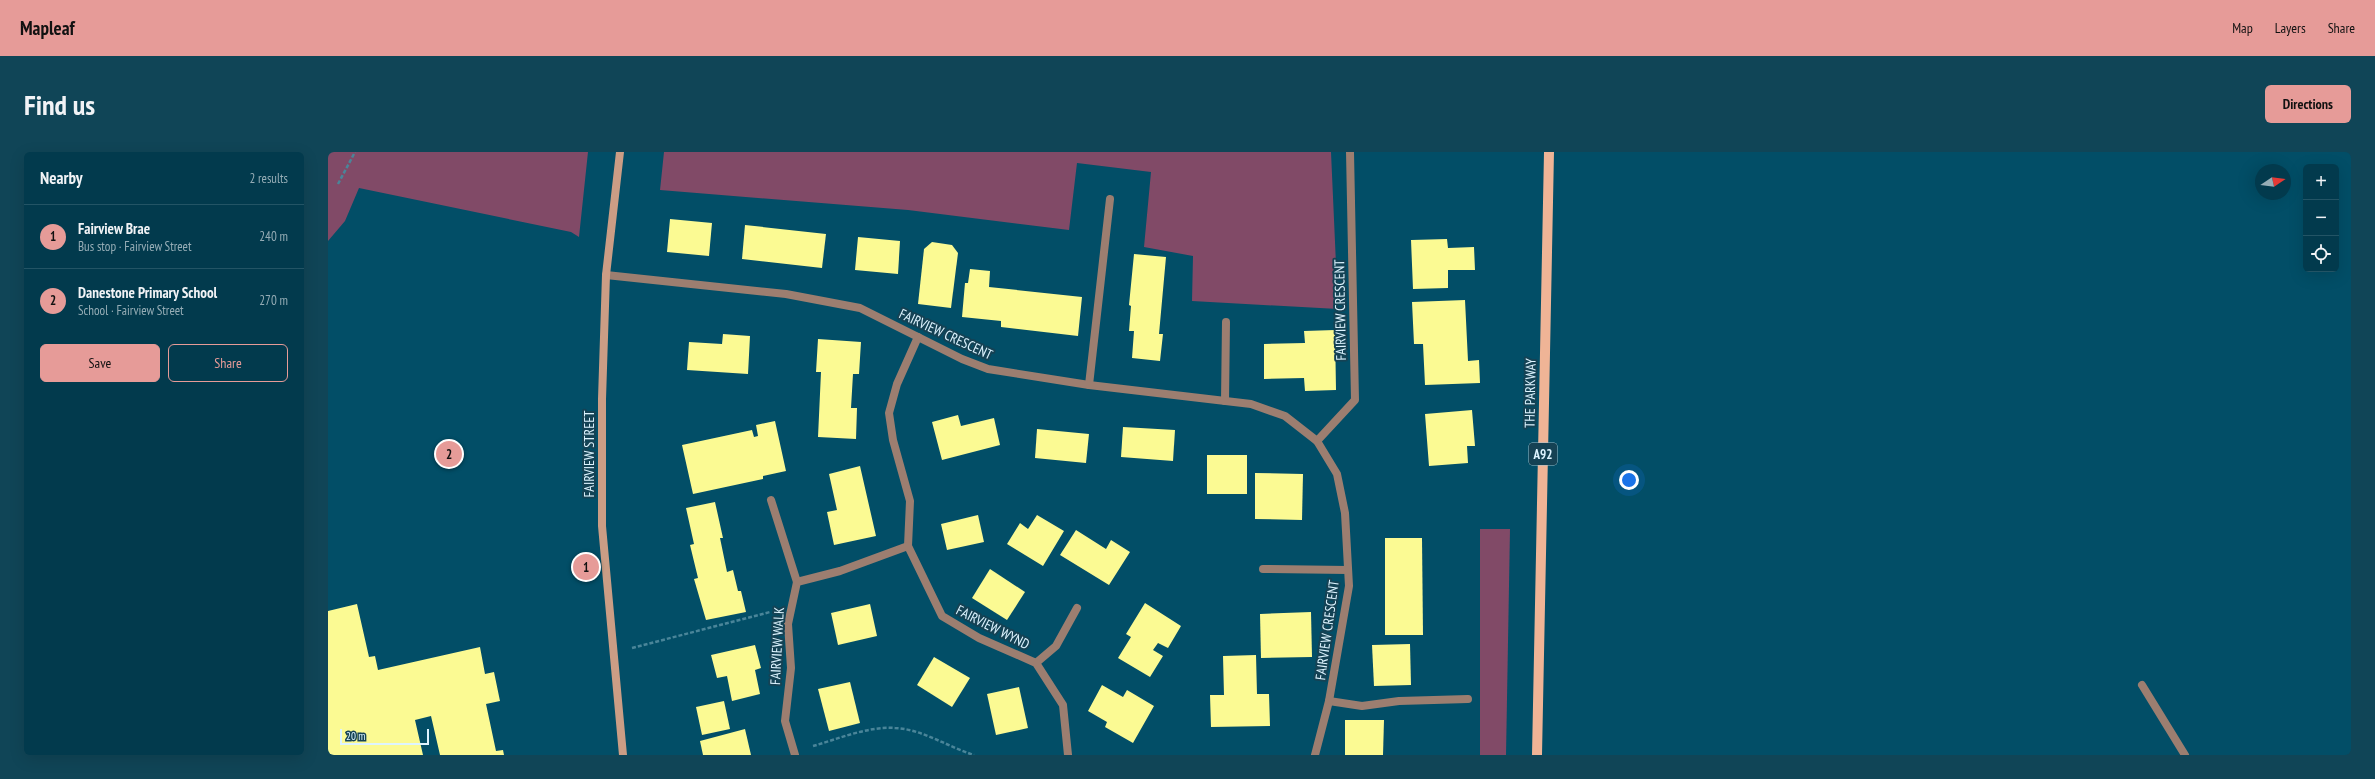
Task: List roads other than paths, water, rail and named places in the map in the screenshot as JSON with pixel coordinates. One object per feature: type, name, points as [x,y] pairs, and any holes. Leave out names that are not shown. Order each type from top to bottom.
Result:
[{"type":"main road","name":"THE PARKWAY","points":[[1537,755],[1549,152]]},
{"type":"street","name":"FAIRVIEW STREET","points":[[620,152],[606,275],[602,399],[602,526],[623,755]]},
{"type":"street","name":"FAIRVIEW CRESCENT","points":[[1317,442],[1355,400],[1352,187],[1350,152]]},
{"type":"street","points":[[1089,385],[1110,199]]},
{"type":"street","name":"FAIRVIEW CRESCENT","points":[[606,275],[786,294],[860,308],[918,337],[988,369],[1089,385],[1251,404],[1285,416],[1317,442],[1336,474],[1345,513],[1349,586],[1329,701],[1315,755]]},
{"type":"street","points":[[1225,401],[1226,322]]},
{"type":"street","name":"FAIRVIEW WYND","points":[[918,337],[897,384],[889,413],[893,440],[910,501],[908,546],[942,616],[978,638],[1036,663],[1063,705],[1068,755]]},
{"type":"street","points":[[771,500],[797,582],[840,571],[908,546]]},
{"type":"street","points":[[1263,568],[1348,570]]},
{"type":"street","name":"FAIRVIEW WALK","points":[[794,753],[785,721],[791,668],[788,624],[797,582]]},
{"type":"street","points":[[1036,663],[1056,646],[1077,608]]},
{"type":"street","points":[[2142,685],[2185,755]]},
{"type":"street","points":[[1329,701],[1362,706],[1399,701],[1468,699]]},
{"type":"place","name":"Danestone Primary School","points":[[449,454]]},
{"type":"place","name":"Fairview Brae","points":[[586,567]]}]
